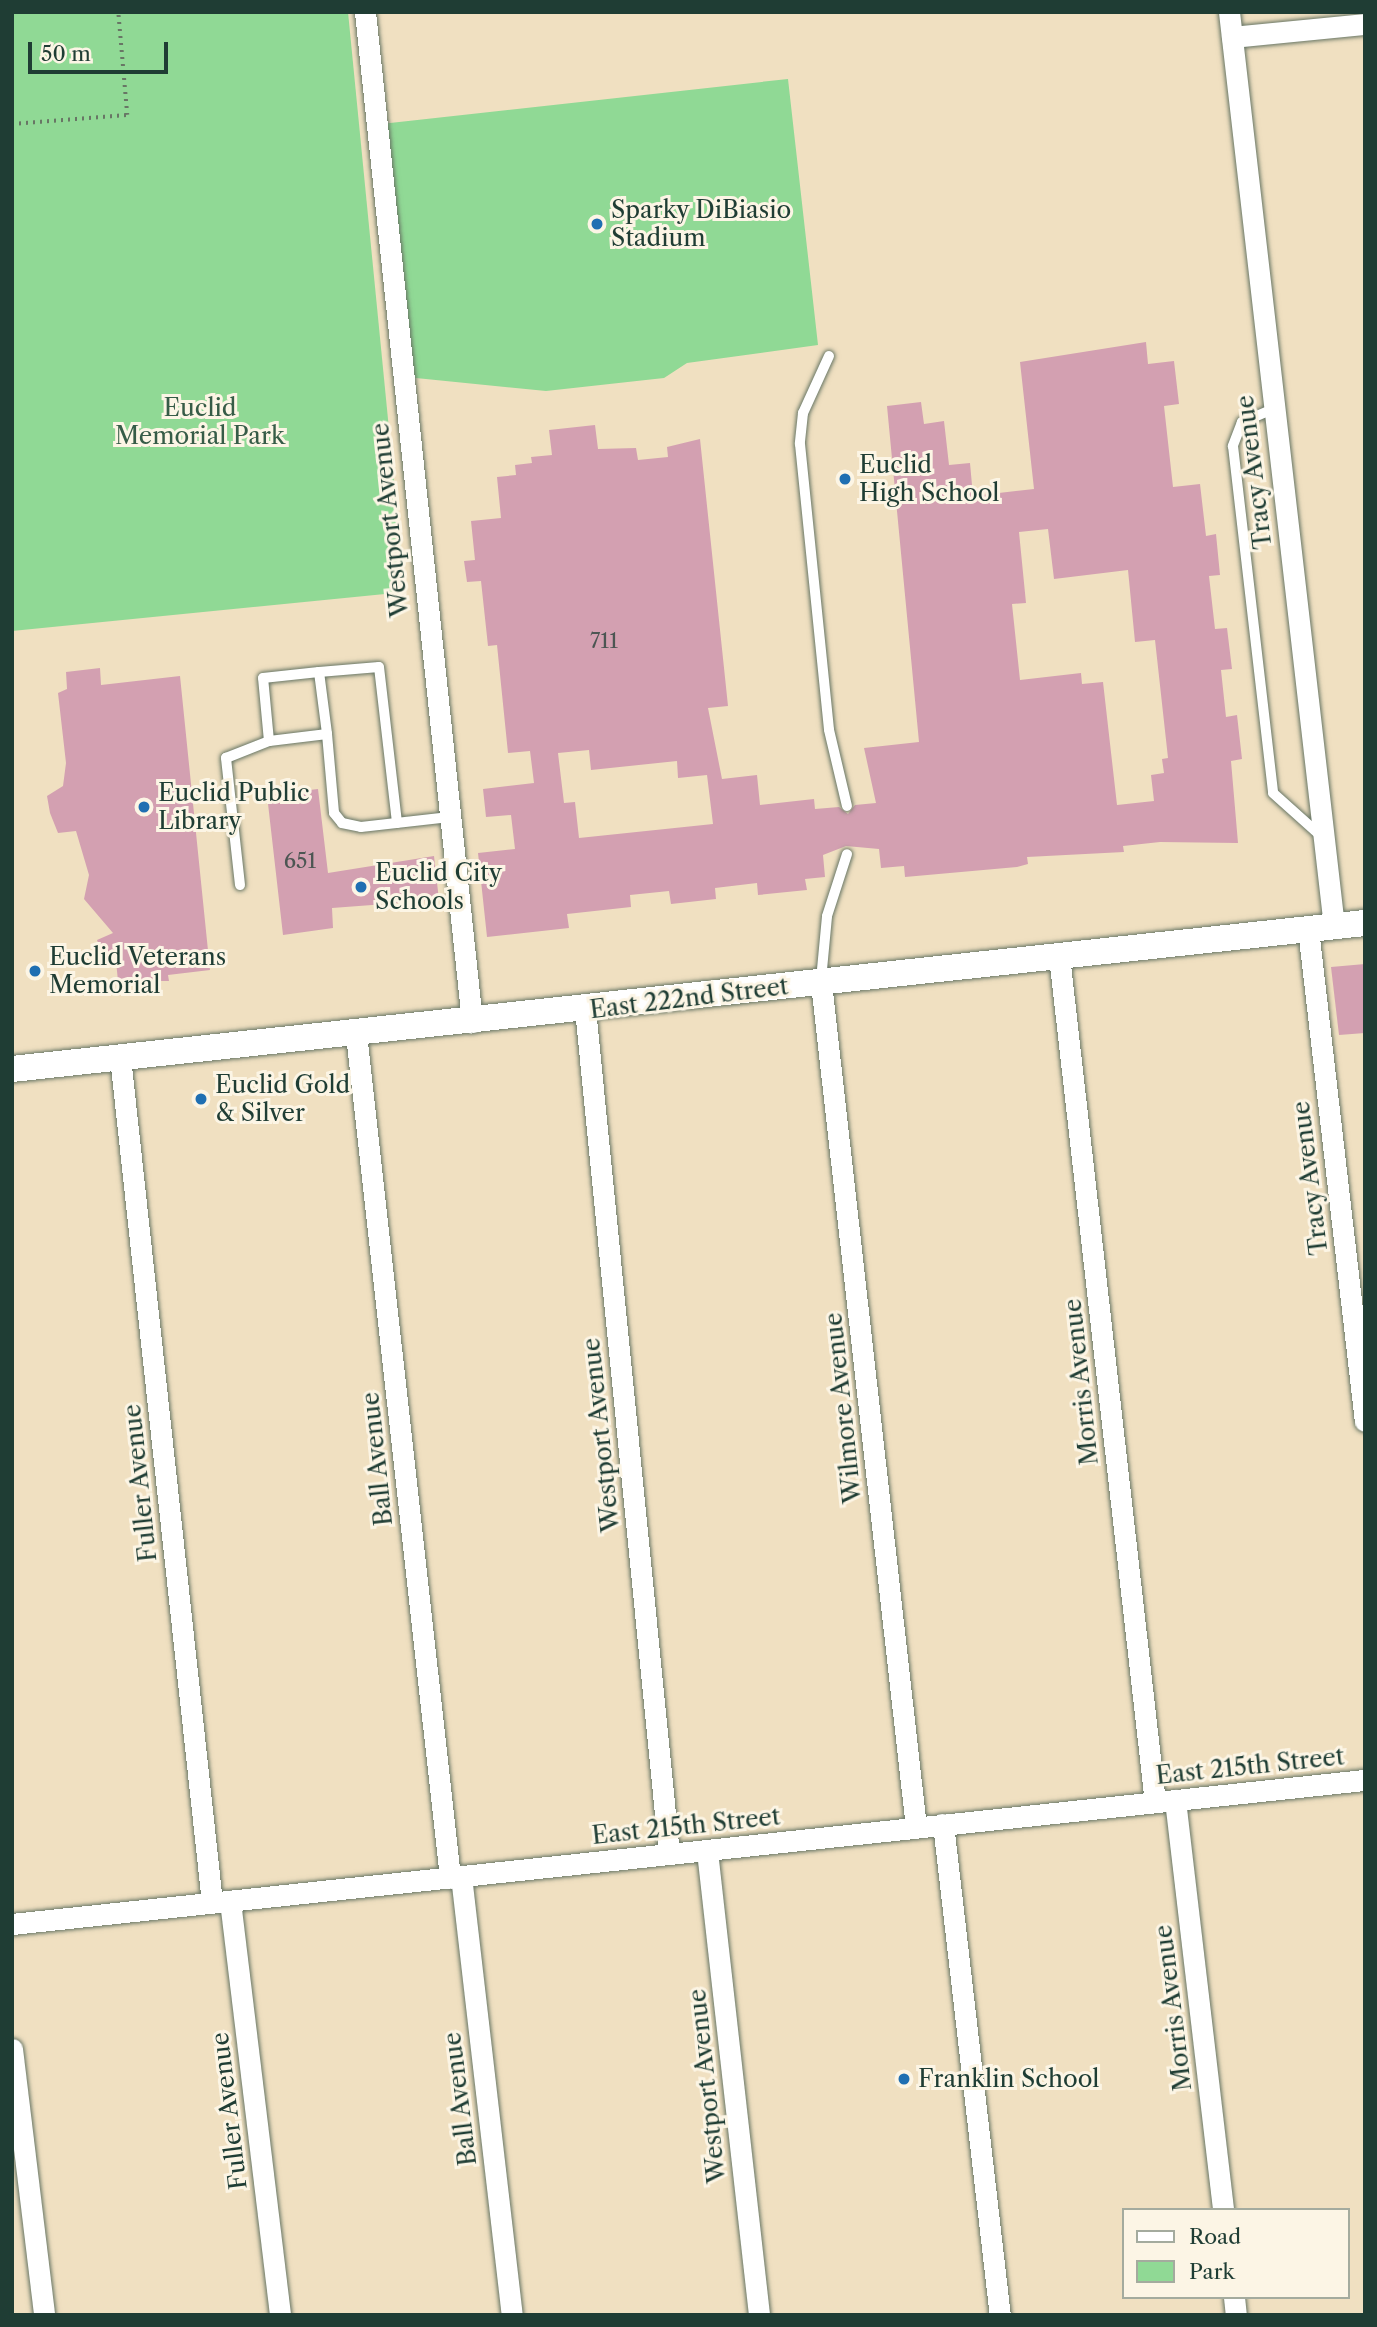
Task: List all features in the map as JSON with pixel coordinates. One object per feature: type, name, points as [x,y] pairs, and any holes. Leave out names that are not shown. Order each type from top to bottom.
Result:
[{"type":"street","name":"Westport Avenue","points":[[365,12],[472,1022]]},
{"type":"street","name":"Tracy Avenue","points":[[1229,12],[1334,926]]},
{"type":"street","points":[[1232,37],[1365,24]]},
{"type":"street","name":"East 222nd Street","points":[[12,1069],[472,1022],[1365,923]]},
{"type":"street","name":"Tracy Avenue","points":[[1308,929],[1365,1421]]},
{"type":"street","name":"Morris Avenue","points":[[1059,956],[1165,1801],[1223,2208]]},
{"type":"street","name":"Wilmore Avenue","points":[[821,982],[916,1827]]},
{"type":"street","name":"Westport Avenue","points":[[585,1009],[669,1854]]},
{"type":"street","name":"Ball Avenue","points":[[356,1034],[455,1877],[512,2315]]},
{"type":"street","name":"Fuller Avenue","points":[[120,1057],[221,1901],[280,2315]]},
{"type":"street","name":"East 215th Street","points":[[12,1924],[1365,1780]]},
{"type":"street","points":[[943,1824],[1000,2315]]},
{"type":"street","name":"Westport Avenue","points":[[707,1850],[760,2315]]},
{"type":"street","points":[[12,2049],[44,2315]]},
{"type":"lane","points":[[829,356],[803,413],[800,444],[828,730],[847,806]]},
{"type":"lane","points":[[1273,409],[1242,422],[1233,434],[1273,793],[1323,837]]},
{"type":"lane","points":[[269,741],[263,678],[379,667],[397,823]]},
{"type":"lane","points":[[319,672],[337,818],[360,827],[449,817]]},
{"type":"lane","points":[[240,885],[226,758],[269,741],[327,734]]},
{"type":"lane","points":[[821,982],[827,916],[847,854]]},
{"type":"path","points":[[12,124],[127,115],[118,12]]},
{"type":"green space","name":"Euclid Memorial Park","points":[[12,12],[348,12],[405,592],[12,631]]},
{"type":"green space","name":"Sparky DiBiasio Stadium","points":[[788,79],[818,345],[687,363],[664,378],[546,391],[406,377],[381,124]]},
{"type":"building","points":[[1146,342],[1148,364],[1174,361],[1179,404],[1164,406],[1173,487],[1200,484],[1206,536],[1216,534],[1220,575],[1209,576],[1215,629],[1227,628],[1232,669],[1221,670],[1226,717],[1237,715],[1242,759],[1231,761],[1238,843],[1160,842],[1123,846],[1124,852],[1027,857],[1028,864],[1017,867],[905,877],[904,866],[881,868],[879,849],[846,846],[823,855],[825,877],[805,879],[807,890],[758,895],[757,883],[715,888],[716,899],[671,904],[669,891],[630,895],[631,907],[567,914],[569,928],[487,937],[478,853],[515,849],[511,815],[486,817],[483,789],[534,783],[530,751],[508,753],[497,645],[488,646],[481,581],[467,582],[464,561],[475,560],[471,521],[501,518],[497,477],[516,475],[515,465],[532,463],[531,457],[552,455],[549,430],[595,425],[598,449],[636,448],[638,460],[668,457],[667,447],[700,439],[728,706],[708,708],[722,779],[757,775],[760,805],[814,799],[815,809],[839,807],[848,814],[855,805],[876,803],[864,748],[919,742],[887,406],[921,402],[924,424],[944,421],[949,465],[970,463],[973,496],[1034,489],[1020,362]],"holes":[[[1048,529],[1054,579],[1128,570],[1135,642],[1155,640],[1168,758],[1162,759],[1164,773],[1151,775],[1154,801],[1117,805],[1103,682],[1082,684],[1081,673],[1020,680],[1012,604],[1026,603],[1019,532]],[[589,750],[591,770],[677,761],[678,778],[707,775],[713,824],[579,838],[575,802],[564,803],[558,753]]]},
{"type":"building","points":[[100,668],[101,685],[180,676],[210,970],[168,975],[169,981],[118,981],[115,951],[103,956],[97,940],[113,933],[84,899],[89,875],[76,831],[58,833],[50,813],[47,796],[63,786],[66,763],[58,693],[67,689],[66,672]]},
{"type":"building","points":[[318,789],[328,873],[434,856],[439,900],[332,908],[333,928],[283,935],[267,795]]},
{"type":"building","points":[[1365,964],[1365,1033],[1339,1035],[1331,967]]},
{"type":"place","name":"Sparky DiBiasio Stadium","points":[[597,224]]},
{"type":"place","name":"Euclid High School","points":[[845,479]]},
{"type":"place","name":"Euclid Public Library","points":[[144,807]]},
{"type":"place","name":"Euclid City Schools","points":[[361,887]]},
{"type":"place","name":"Euclid Veterans Memorial","points":[[35,971]]},
{"type":"place","name":"Euclid Gold & Silver","points":[[201,1099]]},
{"type":"place","name":"Franklin School","points":[[904,2079]]}]
